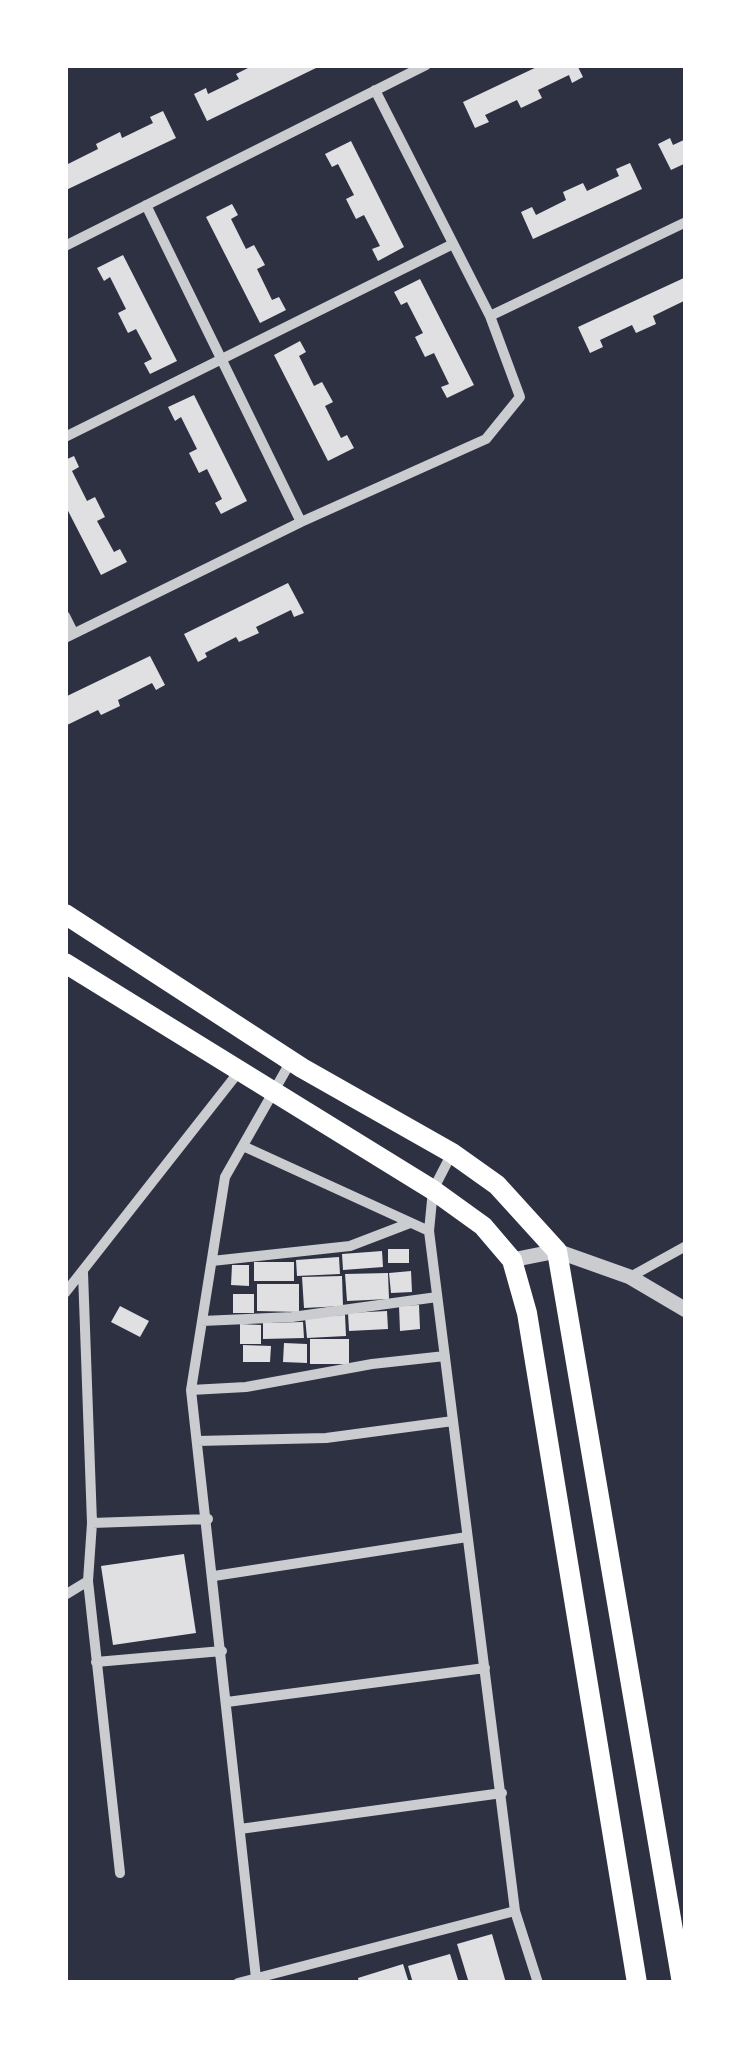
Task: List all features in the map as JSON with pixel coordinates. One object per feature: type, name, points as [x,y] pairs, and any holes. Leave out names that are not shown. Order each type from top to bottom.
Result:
[{"type":"main road","points":[[65,914],[291,1061],[452,1153],[497,1186],[558,1251],[682,1983]]},
{"type":"main road","points":[[65,963],[433,1190],[483,1226],[512,1260],[527,1313],[637,1983]]},
{"type":"street","points":[[65,246],[426,65]]},
{"type":"street","points":[[65,616],[69,635],[301,522],[486,438],[520,397],[490,316],[375,90]]},
{"type":"street","points":[[146,205],[301,522]]},
{"type":"street","points":[[490,316],[684,226]]},
{"type":"street","points":[[65,437],[454,244]]},
{"type":"street","points":[[256,1978],[191,1390],[225,1178],[291,1061]]},
{"type":"street","points":[[65,1293],[241,1069]]},
{"type":"street","points":[[243,1146],[429,1231]]},
{"type":"street","points":[[452,1153],[433,1190],[429,1231],[515,1911],[538,1983]]},
{"type":"street","points":[[212,1261],[350,1246],[410,1222]]},
{"type":"street","points":[[630,1276],[686,1246]]},
{"type":"street","points":[[512,1260],[558,1251],[630,1276],[686,1310]]},
{"type":"street","points":[[83,1272],[92,1523],[88,1582],[120,1873]]},
{"type":"street","points":[[202,1321],[292,1317],[437,1297]]},
{"type":"street","points":[[191,1390],[246,1387],[372,1364],[445,1356]]},
{"type":"street","points":[[197,1441],[326,1438],[453,1421]]},
{"type":"street","points":[[92,1523],[208,1520]]},
{"type":"street","points":[[214,1576],[467,1537]]},
{"type":"street","points":[[65,1595],[88,1582]]},
{"type":"street","points":[[96,1662],[222,1651]]},
{"type":"street","points":[[227,1702],[485,1668]]},
{"type":"street","points":[[240,1829],[502,1792]]},
{"type":"street","points":[[238,1983],[515,1911]]},
{"type":"building","points":[[254,65],[316,68],[207,121],[194,94],[206,88],[208,94],[239,79],[236,74]]},
{"type":"building","points":[[541,65],[577,65],[583,77],[572,83],[569,75],[538,90],[542,98],[521,108],[517,100],[485,115],[489,122],[475,128],[463,102]]},
{"type":"building","points":[[163,111],[176,138],[66,190],[65,158],[68,164],[120,132],[122,138],[153,123],[150,117]]},
{"type":"building","points":[[670,138],[673,145],[686,139],[686,163],[671,170],[658,144]]},
{"type":"building","points":[[351,141],[404,247],[378,261],[372,249],[380,246],[364,215],[356,219],[346,199],[354,195],[338,164],[332,167],[325,154]]},
{"type":"building","points":[[630,163],[642,189],[533,239],[521,212],[532,207],[536,215],[566,200],[563,192],[583,183],[587,191],[619,176],[616,169]]},
{"type":"building","points":[[232,204],[238,215],[231,219],[246,249],[254,245],[265,265],[257,269],[272,300],[279,297],[286,310],[260,323],[206,217]]},
{"type":"building","points":[[123,255],[177,361],[150,374],[144,363],[152,359],[136,329],[128,333],[118,313],[126,309],[110,277],[104,281],[97,268]]},
{"type":"building","points":[[686,277],[686,300],[653,316],[656,324],[636,333],[632,325],[600,340],[603,347],[590,353],[578,327]]},
{"type":"building","points":[[420,279],[474,385],[447,398],[441,387],[449,384],[434,353],[425,357],[415,337],[423,333],[407,302],[401,305],[394,292]]},
{"type":"building","points":[[300,341],[306,352],[299,356],[314,386],[322,382],[333,402],[325,406],[341,438],[347,435],[354,448],[328,461],[274,355]]},
{"type":"building","points":[[194,395],[247,501],[221,514],[215,503],[222,499],[207,469],[199,473],[189,453],[197,449],[181,417],[175,421],[168,407]]},
{"type":"building","points":[[74,456],[79,467],[72,471],[87,501],[95,497],[105,517],[97,521],[114,552],[120,549],[127,562],[101,575],[65,505],[65,460]]},
{"type":"building","points":[[288,583],[304,613],[294,617],[291,610],[256,627],[259,633],[239,642],[236,637],[205,653],[207,657],[198,662],[184,634]]},
{"type":"building","points":[[150,656],[165,685],[156,690],[152,683],[118,700],[120,706],[101,715],[98,710],[65,726],[65,697]]},
{"type":"building","points":[[388,1249],[409,1249],[409,1263],[388,1263]]},
{"type":"building","points":[[382,1251],[383,1267],[343,1270],[342,1254]]},
{"type":"building","points":[[339,1257],[340,1274],[297,1276],[296,1260]]},
{"type":"building","points":[[254,1262],[294,1262],[294,1281],[254,1281]]},
{"type":"building","points":[[232,1265],[249,1265],[249,1286],[231,1285]]},
{"type":"building","points":[[411,1271],[412,1292],[391,1293],[389,1273]]},
{"type":"building","points":[[388,1273],[389,1299],[347,1301],[345,1274]]},
{"type":"building","points":[[342,1276],[343,1306],[304,1308],[302,1277]]},
{"type":"building","points":[[257,1284],[299,1284],[299,1312],[257,1311]]},
{"type":"building","points":[[233,1294],[254,1294],[254,1313],[233,1313]]},
{"type":"building","points":[[419,1305],[420,1329],[400,1331],[399,1306]]},
{"type":"building","points":[[120,1306],[149,1321],[140,1337],[111,1322]]},
{"type":"building","points":[[387,1311],[388,1329],[349,1331],[348,1313]]},
{"type":"building","points":[[345,1315],[346,1336],[307,1338],[305,1317]]},
{"type":"building","points":[[303,1322],[304,1338],[263,1339],[263,1323]]},
{"type":"building","points":[[240,1324],[261,1325],[261,1344],[240,1344]]},
{"type":"building","points":[[310,1339],[349,1339],[349,1364],[310,1364]]},
{"type":"building","points":[[284,1343],[307,1344],[307,1363],[283,1362]]},
{"type":"building","points":[[243,1345],[271,1346],[270,1362],[243,1362]]},
{"type":"building","points":[[184,1554],[196,1633],[113,1645],[101,1566]]},
{"type":"building","points":[[492,1934],[506,1983],[469,1983],[457,1944]]},
{"type":"building","points":[[450,1954],[459,1983],[413,1983],[408,1966]]},
{"type":"building","points":[[403,1964],[409,1983],[359,1983],[358,1978]]}]
